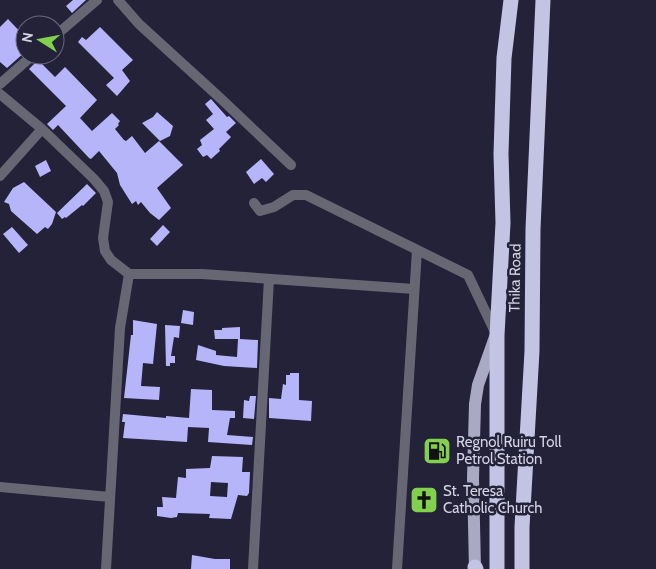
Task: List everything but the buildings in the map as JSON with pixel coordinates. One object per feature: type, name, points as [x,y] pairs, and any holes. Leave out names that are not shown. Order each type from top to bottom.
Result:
[{"type":"highway","name":"Thika Road","points":[[498,569],[496,335],[503,222],[501,154],[504,58],[511,0]]},
{"type":"highway","name":"Thika Road","points":[[524,565],[532,351],[533,229],[543,0]]},
{"type":"main road","name":"Thika Road","points":[[475,568],[473,478],[475,404],[478,384],[496,335]]},
{"type":"street","points":[[65,27],[97,0]]},
{"type":"street","points":[[118,0],[139,24],[291,165]]},
{"type":"street","points":[[0,84],[22,65]]},
{"type":"street","points":[[0,94],[42,130],[94,179],[104,191],[108,202],[103,238],[105,251],[111,260],[129,274],[202,274],[414,289]]},
{"type":"street","points":[[0,176],[42,130]]},
{"type":"street","points":[[254,203],[260,211],[274,207],[292,195],[306,195],[468,275],[496,335]]},
{"type":"street","points":[[397,569],[417,250]]},
{"type":"street","points":[[106,569],[120,328],[129,274]]},
{"type":"street","points":[[252,569],[270,279]]},
{"type":"street","points":[[0,487],[110,497]]},
{"type":"place","name":"Regnol Ruiru Toll Petrol Station","points":[[437,451]]},
{"type":"place","name":"St. Teresa Catholic Church","points":[[424,500]]}]
